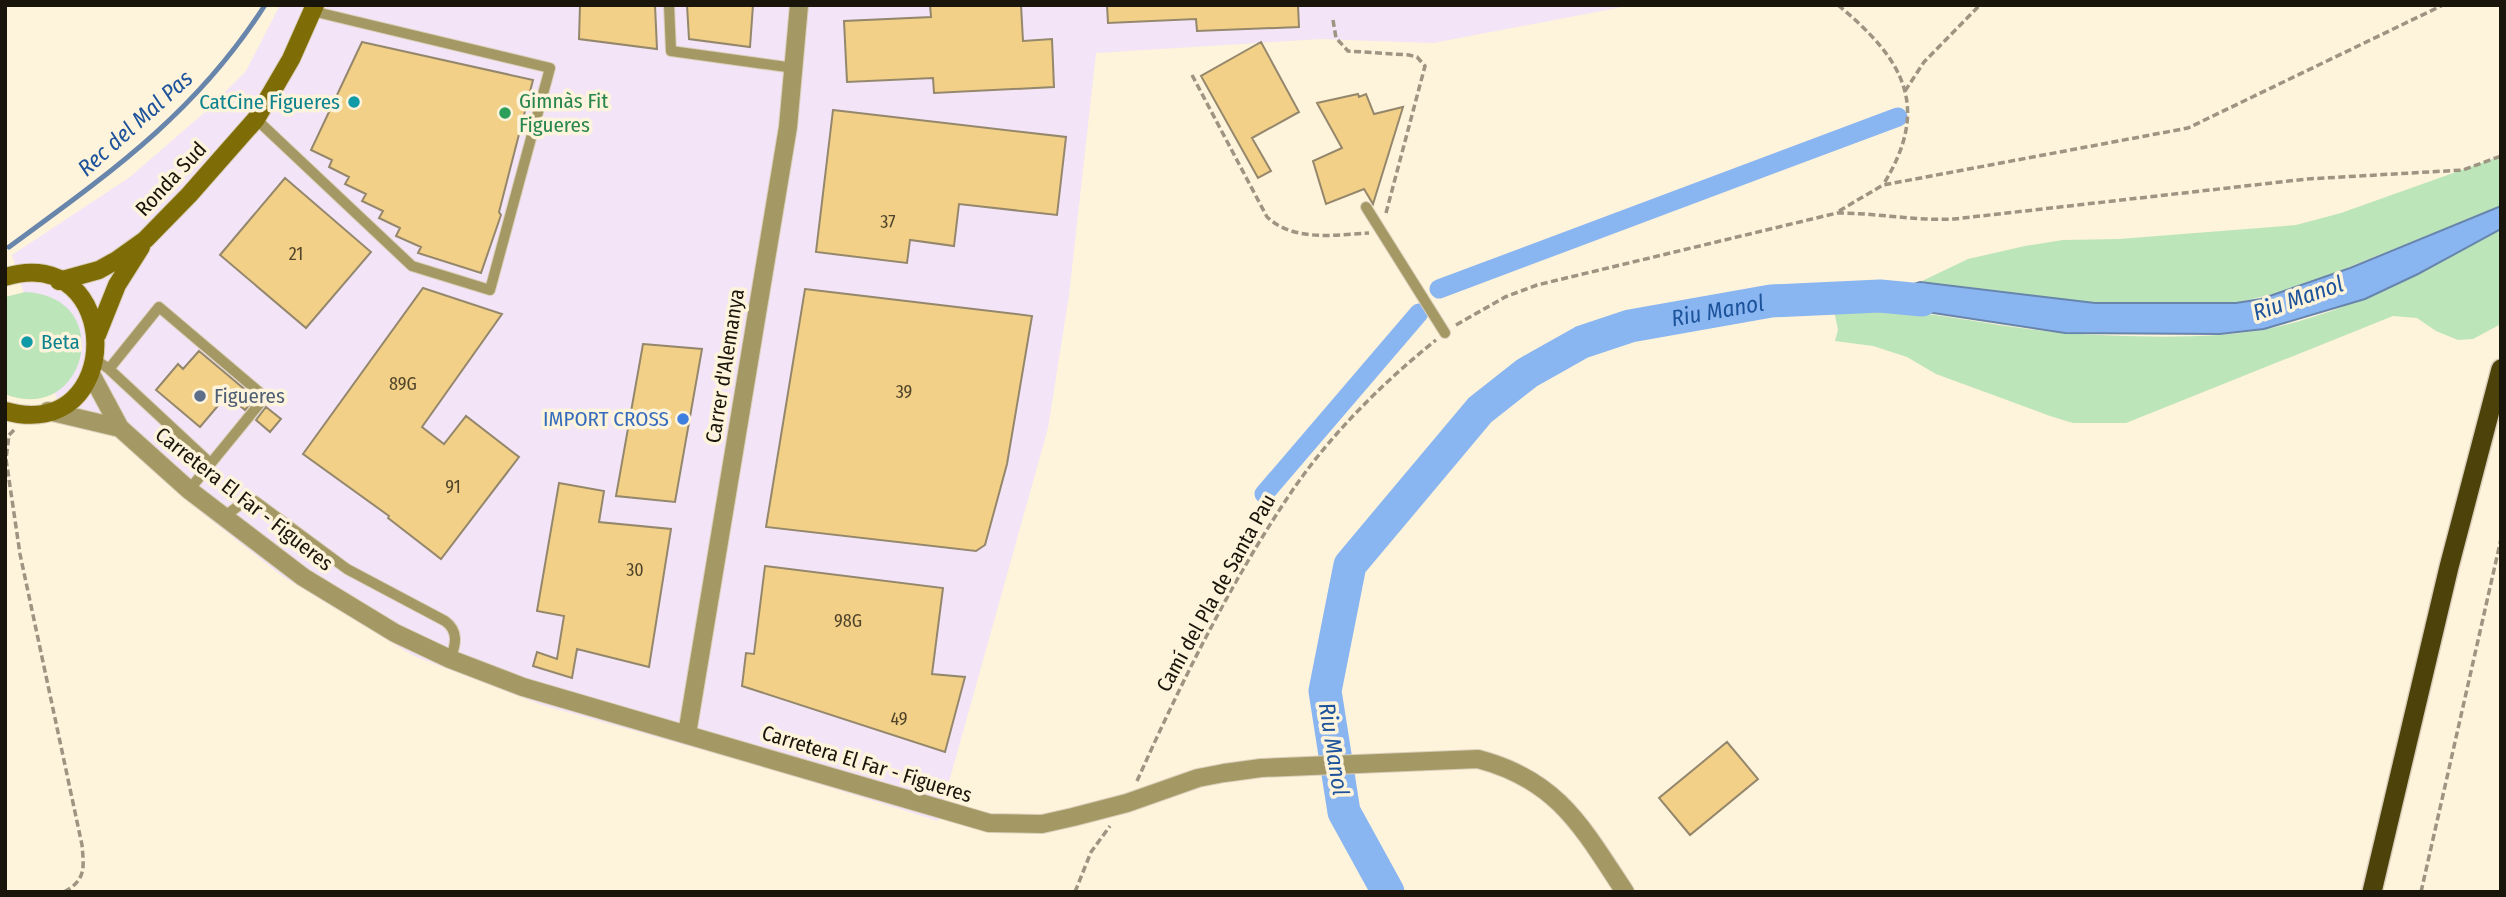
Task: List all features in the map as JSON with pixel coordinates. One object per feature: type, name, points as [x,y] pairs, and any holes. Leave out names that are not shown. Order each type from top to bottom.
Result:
[{"type":"highway","points":[[2372,892],[2446,580],[2501,369]]},
{"type":"main road","name":"Ronda Sud","points":[[97,335],[117,285],[145,240],[227,153],[256,118],[290,59],[314,8]]},
{"type":"main road","name":"Ronda Sud","points":[[59,281],[99,270],[145,240]]},
{"type":"main road","name":"Ronda Sud","points":[[5,277],[36,274],[59,281],[85,303],[97,335],[98,367]]},
{"type":"main road","points":[[9,416],[48,411],[73,397],[98,367]]},
{"type":"street","name":"Carrer d'Alemanya","points":[[687,734],[788,127],[799,5]]},
{"type":"street","name":"Carretera El Far - Figueres","points":[[98,367],[120,428],[188,490],[267,551],[335,598],[395,633],[450,659],[523,687],[989,823],[1042,824],[1127,803],[1198,778],[1261,768],[1478,759],[1509,767],[1552,794],[1591,840],[1625,892]]},
{"type":"street","name":"Carretera El Far - Figueres","points":[[48,411],[120,428]]},
{"type":"lane","points":[[669,5],[671,51],[794,68]]},
{"type":"lane","points":[[256,118],[412,266],[490,290],[550,68],[314,8]]},
{"type":"lane","points":[[1366,207],[1445,333]]},
{"type":"lane","points":[[188,490],[264,397],[159,307],[98,367],[210,463]]},
{"type":"lane","points":[[225,516],[245,501],[255,501],[347,569],[445,621],[452,626],[455,636],[450,659]]},
{"type":"path","points":[[1838,5],[1862,25],[1891,57],[1905,91],[1907,128],[1904,148],[1883,186]]},
{"type":"path","points":[[1905,91],[1924,62],[1980,5]]},
{"type":"path","points":[[1838,213],[1883,186],[2188,128],[2443,5]]},
{"type":"path","points":[[1192,75],[1267,218],[1276,225],[1310,235],[1381,232],[1425,66],[1417,57],[1409,55],[1367,55],[1348,51],[1336,38],[1333,20]]},
{"type":"path","points":[[1838,213],[1881,214],[1927,220],[1954,219],[2307,179],[2463,170],[2501,156]]},
{"type":"path","name":"Camí del Pla de Santa Pau","points":[[1075,892],[1091,852],[1127,803],[1170,708],[1256,549],[1291,492],[1374,394],[1445,333],[1505,298],[1537,285],[1838,213]]},
{"type":"path","points":[[9,416],[6,458],[20,554],[82,845],[82,878],[78,884],[64,892]]},
{"type":"path","points":[[2421,892],[2501,539]]},
{"type":"shaded area","points":[[280,5],[1633,5],[1433,43],[1320,39],[1096,53],[1069,295],[1048,428],[938,821],[774,770],[542,705],[414,656],[282,576],[191,504],[113,434],[65,425],[12,255],[130,177],[205,112],[246,71]]},
{"type":"green space","points":[[2501,156],[2501,206],[2294,289],[2236,303],[2095,303],[1920,282],[1968,259],[2063,240],[2119,239],[2296,225],[2341,213]]},
{"type":"green space","points":[[2501,229],[2501,324],[2473,339],[2458,340],[2436,331],[2417,318],[2393,316],[2126,423],[2073,423],[1936,374],[1907,357],[1873,346],[1835,341],[1838,330],[1834,310],[1864,309],[1923,313],[2036,330],[2114,336],[2220,335],[2267,329],[2329,312],[2388,288]]},
{"type":"green space","points":[[25,292],[54,299],[72,314],[81,335],[80,357],[71,377],[55,393],[33,399],[5,394],[5,297]]},
{"type":"water","points":[[2501,206],[2501,229],[2418,274],[2365,299],[2264,329],[2220,334],[2065,333],[1907,309],[1834,310],[1920,282],[2095,303],[2236,303],[2261,299],[2350,268]]},
{"type":"building","points":[[580,5],[655,5],[657,49],[579,39]]},
{"type":"building","points":[[687,5],[753,5],[750,47],[689,39]]},
{"type":"building","points":[[930,5],[1021,5],[1023,41],[1052,39],[1054,87],[934,93],[933,78],[847,82],[844,21],[931,17]]},
{"type":"building","points":[[1107,5],[1298,5],[1299,27],[1197,31],[1196,19],[1108,23]]},
{"type":"building","points":[[362,42],[533,80],[499,212],[501,215],[481,273],[418,253],[421,247],[396,236],[400,228],[379,218],[383,211],[362,201],[366,194],[345,184],[349,177],[329,167],[332,160],[311,150]]},
{"type":"building","points":[[1261,42],[1299,112],[1252,138],[1271,171],[1258,178],[1201,76]]},
{"type":"building","points":[[1358,94],[1359,97],[1366,94],[1374,114],[1403,107],[1373,204],[1364,189],[1326,204],[1313,161],[1342,148],[1317,103]]},
{"type":"building","points":[[833,110],[1066,137],[1057,215],[959,204],[954,246],[910,240],[907,263],[816,252]]},
{"type":"building","points":[[285,178],[371,252],[306,328],[220,255]]},
{"type":"building","points":[[423,288],[502,314],[422,427],[444,444],[466,416],[519,457],[441,559],[388,518],[389,516],[303,454]]},
{"type":"building","points":[[805,289],[1032,316],[1007,464],[985,545],[976,551],[766,527]]},
{"type":"building","points":[[643,344],[702,349],[675,502],[616,496]]},
{"type":"building","points":[[199,351],[255,398],[245,410],[227,395],[200,427],[156,390],[178,364],[183,369]]},
{"type":"building","points":[[266,407],[281,419],[270,432],[256,420]]},
{"type":"building","points":[[559,483],[604,491],[599,522],[671,529],[649,667],[577,649],[572,678],[533,666],[537,652],[557,659],[564,616],[537,611]]},
{"type":"building","points":[[765,566],[943,588],[932,674],[965,677],[945,752],[742,686],[746,653],[754,654]]},
{"type":"building","points":[[1727,742],[1758,779],[1690,835],[1659,798]]},
{"type":"waterway","name":"Rec del Mal Pas","points":[[9,247],[116,166],[180,110],[210,78],[265,5]]},
{"type":"waterway","points":[[1439,289],[1898,117]]},
{"type":"waterway","name":"Riu Manol","points":[[1388,892],[1344,812],[1325,691],[1350,565],[1480,410],[1527,373],[1582,342],[1630,326],[1771,301],[1880,296],[1922,300]]},
{"type":"waterway","points":[[1264,494],[1419,313]]},
{"type":"place","name":"CatCine Figueres","points":[[354,102]]},
{"type":"place","name":"Gimnàs Fit Figueres","points":[[505,113]]},
{"type":"place","name":"Beta","points":[[27,342]]},
{"type":"place","name":"Figueres","points":[[200,396]]},
{"type":"place","name":"IMPORT CROSS","points":[[683,419]]}]
